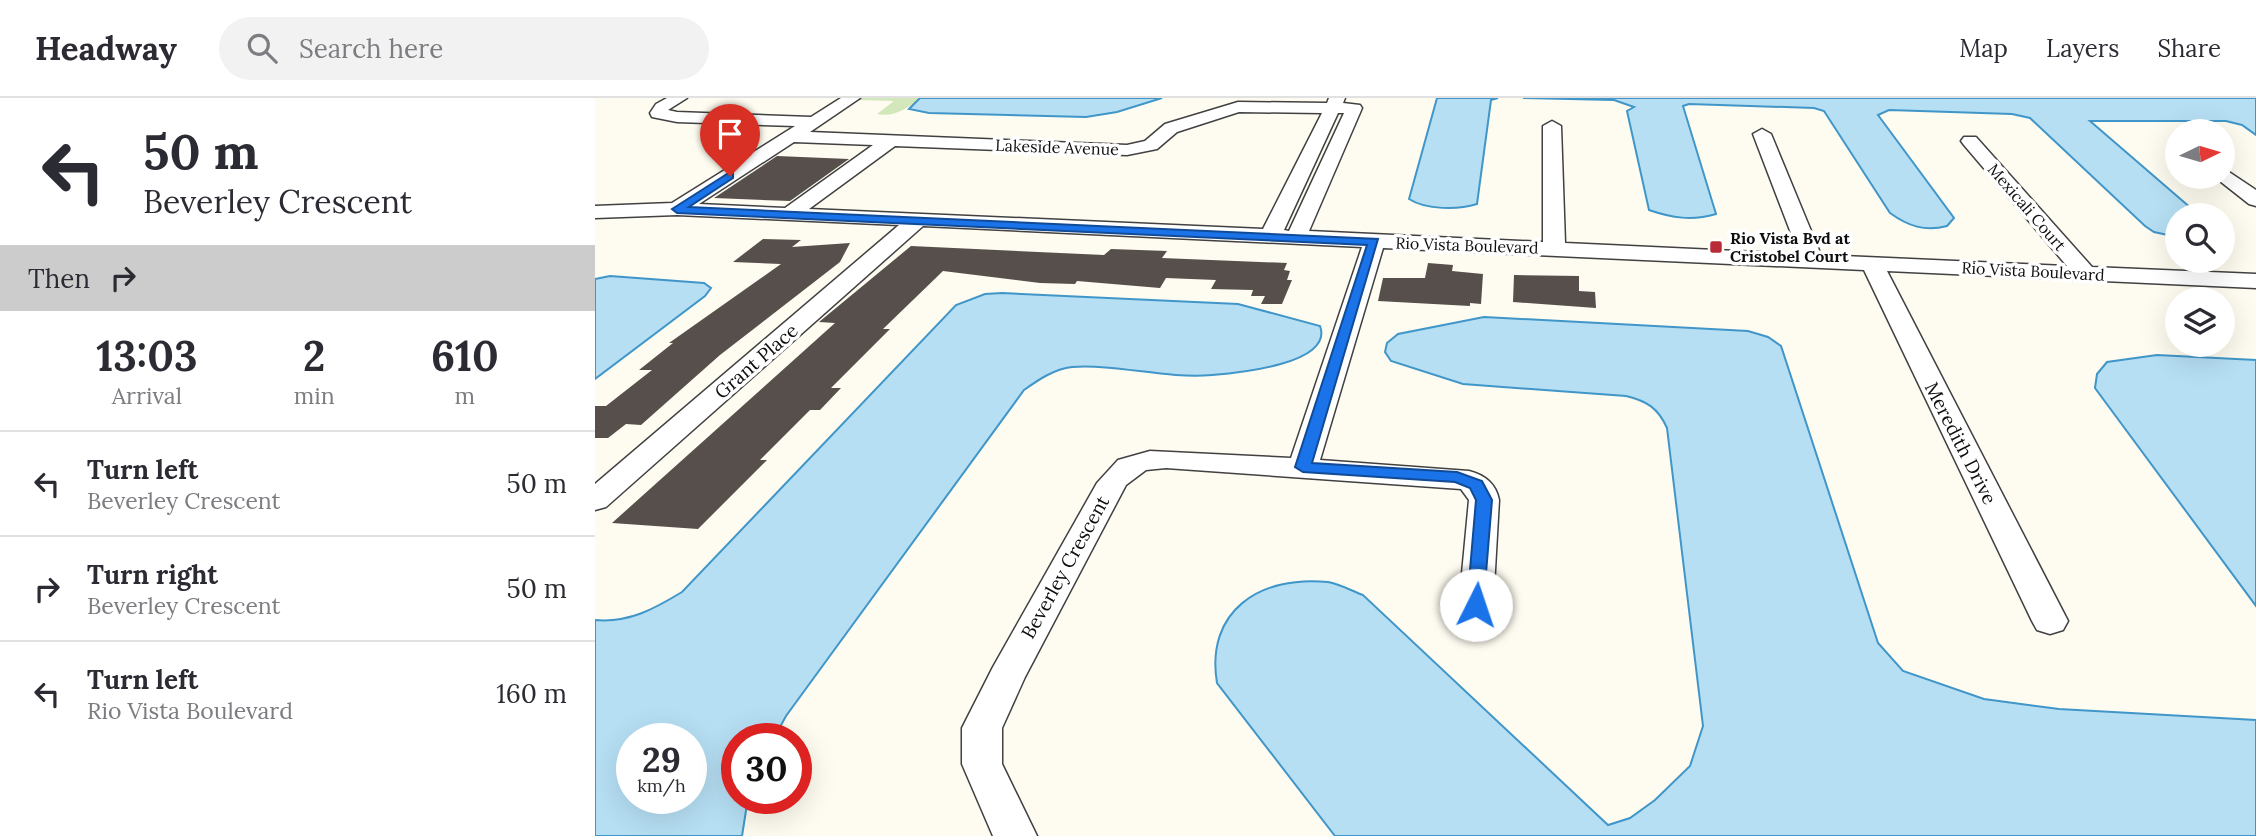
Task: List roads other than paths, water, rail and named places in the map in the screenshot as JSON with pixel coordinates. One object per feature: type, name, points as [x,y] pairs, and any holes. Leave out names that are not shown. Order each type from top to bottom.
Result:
[{"type":"street","points":[[679,98],[662,107],[658,113],[677,117],[813,122]]},
{"type":"street","points":[[677,209],[852,98]]},
{"type":"street","points":[[1270,237],[1335,103]]},
{"type":"street","points":[[1296,238],[1356,103]]},
{"type":"street","name":"Lakeside Avenue","points":[[792,137],[1127,149],[1151,145],[1171,128],[1238,107],[1356,103]]},
{"type":"street","points":[[1552,126],[1553,249]]},
{"type":"street","points":[[1762,134],[1813,261]]},
{"type":"street","points":[[788,215],[892,141]]},
{"type":"street","name":"Mexicali Court","points":[[1970,141],[2085,273]]},
{"type":"street","points":[[2235,183],[2256,200]]},
{"type":"street","name":"Rio Vista Boulevard","points":[[595,210],[677,209],[2256,281]]},
{"type":"street","name":"Grant Place","points":[[595,500],[917,221]]},
{"type":"street","points":[[1303,467],[1374,242]]},
{"type":"street","name":"Meredith Drive","points":[[1872,264],[2050,621]]},
{"type":"street","name":"Beverley Crescent","points":[[1015,836],[982,764],[982,728],[1006,677],[1118,473],[1129,465],[1152,459],[1303,467],[1457,477],[1477,484],[1484,500],[1476,605]]},
{"type":"water","points":[[920,98],[1162,98],[1117,112],[1086,117],[929,113],[909,109]]},
{"type":"water","points":[[1437,98],[1498,98],[1491,100],[1477,204],[1442,208],[1409,199]]},
{"type":"water","points":[[1523,98],[2256,98],[2256,135],[2235,123],[2235,119],[2090,121],[2165,186],[2165,189],[2169,189],[2185,203],[2165,203],[2165,234],[2145,226],[2030,118],[2012,114],[1889,110],[1878,115],[1954,218],[1947,226],[1924,228],[1890,213],[1824,111],[1814,108],[1689,104],[1683,106],[1716,214],[1682,218],[1649,210],[1627,111],[1634,107],[1614,100]]},
{"type":"water","points":[[610,276],[704,283],[711,288],[705,296],[595,379],[595,279]]},
{"type":"water","points":[[1002,293],[1238,304],[1320,326],[1320,339],[1313,349],[1299,358],[1261,369],[1194,376],[1072,367],[1053,373],[1029,386],[782,723],[721,723],[721,814],[745,814],[742,836],[595,836],[595,620],[630,617],[682,592],[956,305],[985,294]]},
{"type":"water","points":[[1484,317],[1748,331],[1768,337],[1781,346],[1878,643],[1903,671],[1984,699],[2059,709],[2256,720],[2256,836],[1335,836],[1217,683],[1216,658],[1220,636],[1229,618],[1243,603],[1260,592],[1280,585],[1303,581],[1328,582],[1363,595],[1608,825],[1630,818],[1655,800],[1690,766],[1703,726],[1664,421],[1651,406],[1626,396],[1463,384],[1391,361],[1385,352],[1387,343],[1398,334]]},
{"type":"water","points":[[2157,355],[2256,360],[2256,606],[2095,388],[2097,374],[2107,362]]},
{"type":"place","name":"Rio Vista Bvd at Cristobel Court","points":[[1716,247]]}]
